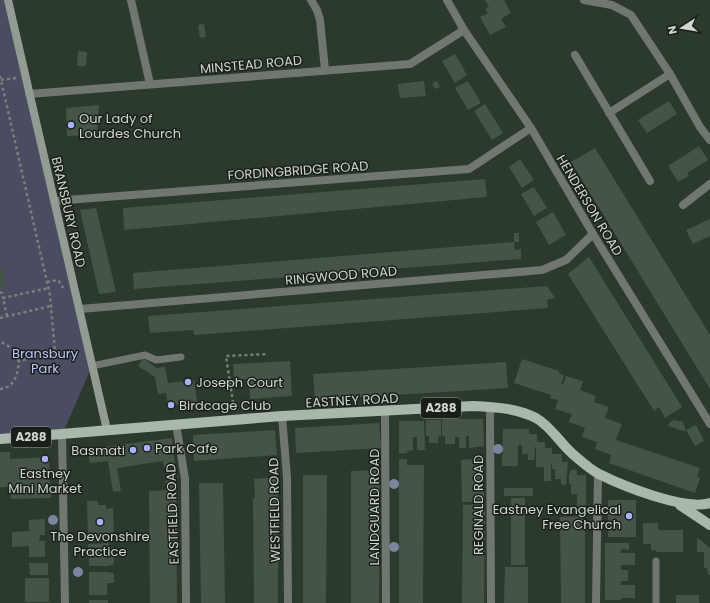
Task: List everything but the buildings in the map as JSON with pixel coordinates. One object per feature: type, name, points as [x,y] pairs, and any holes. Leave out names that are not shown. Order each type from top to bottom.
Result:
[{"type":"main road","name":"EASTNEY ROAD","points":[[0,439],[282,416],[473,406],[490,407],[514,410],[537,419],[548,427],[574,455],[598,474],[677,503],[710,525]]},
{"type":"main road","name":"EASTNEY ROAD","points":[[677,503],[696,505],[710,503]]},
{"type":"main road","points":[[710,513],[710,520]]},
{"type":"street","name":"BRANSBURY ROAD","points":[[8,0],[107,430]]},
{"type":"street","points":[[131,0],[150,84]]},
{"type":"street","points":[[311,0],[317,10],[320,20],[325,70]]},
{"type":"street","name":"HENDERSON ROAD","points":[[447,0],[464,30],[531,128],[593,234],[710,424]]},
{"type":"street","points":[[584,0],[612,5],[630,15],[670,74],[700,127],[710,140]]},
{"type":"street","name":"MINSTEAD ROAD","points":[[29,94],[410,64],[464,30]]},
{"type":"street","points":[[575,55],[650,181]]},
{"type":"street","points":[[609,113],[670,74]]},
{"type":"street","name":"FORDINGBRIDGE ROAD","points":[[54,201],[469,169],[531,128]]},
{"type":"street","points":[[683,205],[710,184]]},
{"type":"street","name":"RINGWOOD ROAD","points":[[80,309],[542,270],[566,260],[593,234]]},
{"type":"street","name":"REGINALD ROAD","points":[[490,407],[491,603]]},
{"type":"street","name":"LANDGUARD ROAD","points":[[385,411],[386,603]]},
{"type":"street","name":"WESTFIELD ROAD","points":[[282,416],[287,477],[288,603]]},
{"type":"street","name":"EASTFIELD ROAD","points":[[176,424],[185,479],[186,603]]},
{"type":"street","points":[[62,435],[65,603]]},
{"type":"street","points":[[596,603],[598,474]]},
{"type":"lane","points":[[92,366],[145,355],[156,360],[181,357]]},
{"type":"lane","points":[[656,561],[656,603]]},
{"type":"path","points":[[0,76],[49,288],[55,352],[19,361]]},
{"type":"path","points":[[1,80],[25,77]]},
{"type":"path","points":[[47,282],[58,280],[66,294],[76,293]]},
{"type":"path","points":[[3,298],[49,288]]},
{"type":"path","points":[[0,292],[2,293],[7,316]]},
{"type":"path","points":[[0,318],[51,306]]},
{"type":"path","points":[[0,342],[5,343],[14,351],[19,361],[18,374],[12,383],[4,389],[0,389]]},
{"type":"path","points":[[235,420],[226,356],[268,354]]},
{"type":"green space","name":"Bransbury Park","points":[[0,0],[8,0],[92,366],[62,435],[0,439]]},
{"type":"place","name":"Our Lady of Lourdes Church","points":[[71,125]]},
{"type":"place","name":"Joseph Court","points":[[188,382]]},
{"type":"place","name":"Birdcage Club","points":[[171,405]]},
{"type":"place","name":"Park Cafe","points":[[147,448]]},
{"type":"place","name":"Basmati","points":[[133,450]]},
{"type":"place","name":"Eastney Mini Market","points":[[45,459]]},
{"type":"place","name":"Eastney Evangelical Free Church","points":[[629,516]]},
{"type":"place","name":"The Devonshire Practice","points":[[100,522]]}]
